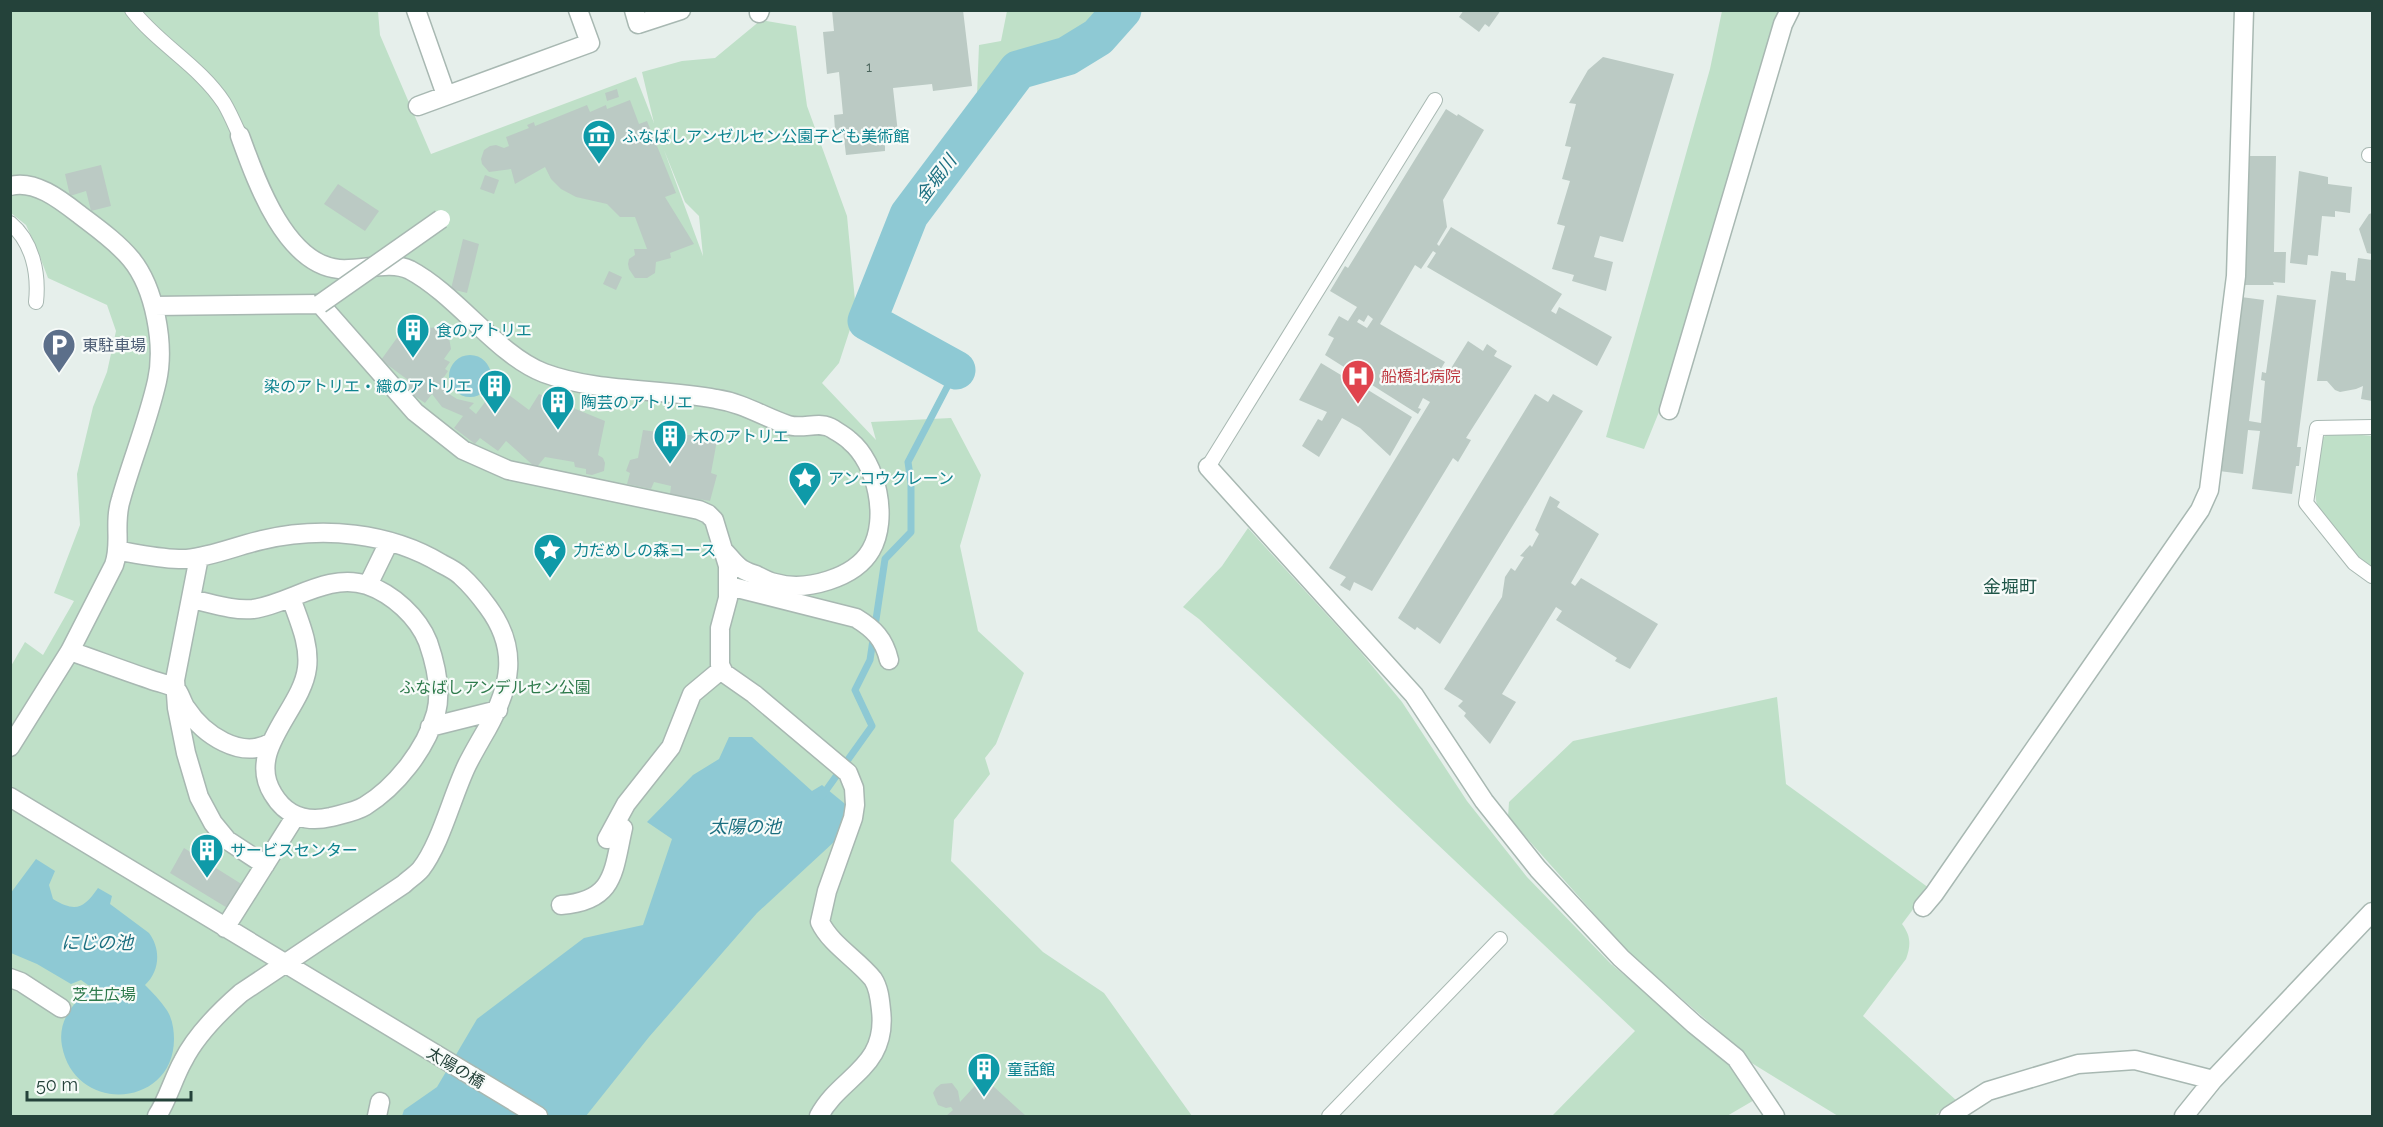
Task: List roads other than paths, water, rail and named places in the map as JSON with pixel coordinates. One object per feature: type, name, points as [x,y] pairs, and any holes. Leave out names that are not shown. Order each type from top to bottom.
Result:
[{"type":"street","points":[[416,10],[446,96]]},
{"type":"street","points":[[418,106],[590,43],[578,10]]},
{"type":"street","points":[[634,10],[638,24],[681,10]]},
{"type":"street","points":[[1669,410],[1783,24],[1790,10]]},
{"type":"street","points":[[1923,907],[2200,510],[2209,490],[2236,276],[2244,10]]},
{"type":"street","points":[[240,136],[253,172],[280,224],[298,247],[317,264],[339,269],[400,266],[413,272],[463,310],[520,361],[541,372],[569,381],[715,398],[735,403],[791,426],[826,425],[852,442],[874,477],[880,515],[872,549],[846,575],[828,581],[799,585],[776,584],[739,568],[723,550]]},
{"type":"street","points":[[10,186],[27,186],[46,192],[94,226],[131,260],[150,292],[154,306],[159,350],[157,380],[116,514],[119,551],[70,651],[10,747]]},
{"type":"street","points":[[154,306],[320,304],[441,219]]},
{"type":"street","points":[[320,304],[415,412],[463,450],[508,470],[699,510],[714,520],[728,566],[729,586],[720,628],[720,665],[722,669],[730,679],[754,694],[848,772],[854,788],[853,819],[827,891],[820,922],[828,935],[874,981],[880,996],[882,1016],[880,1036],[874,1054],[864,1068],[825,1104],[819,1116]]},
{"type":"street","points":[[1208,466],[1414,695],[1484,801],[1538,869],[1621,958],[1694,1024],[1736,1058],[1775,1116]]},
{"type":"street","points":[[119,551],[184,559],[263,540],[337,533],[389,542],[426,554],[460,574],[496,618],[504,638],[509,663],[507,684],[498,710],[467,765],[434,845],[421,868],[404,884],[241,993],[197,1038],[183,1061],[165,1104],[157,1116]]},
{"type":"street","points":[[368,585],[389,542]]},
{"type":"street","points":[[198,557],[175,681],[177,708],[186,753],[199,797],[213,823],[227,840],[265,865]]},
{"type":"street","points":[[190,599],[236,609],[253,609],[322,586],[343,582],[368,585],[399,603],[423,630],[436,669],[439,693],[436,713],[425,740],[387,790],[364,807],[310,820],[295,816],[279,803],[271,792],[265,771],[266,757],[272,741],[303,683],[306,670],[308,653],[305,638],[291,598]]},
{"type":"street","points":[[729,586],[856,618],[870,626],[880,636],[889,660]]},
{"type":"street","points":[[70,651],[176,689],[196,721],[207,732],[222,741],[237,747],[264,746],[272,741]]},
{"type":"street","points":[[608,839],[626,804],[671,747],[692,694],[722,669]]},
{"type":"street","points":[[430,727],[498,710]]},
{"type":"street","name":"太陽の橋","points":[[10,797],[538,1116]]},
{"type":"street","points":[[225,928],[295,816]]},
{"type":"street","points":[[561,905],[590,900],[606,886],[612,873],[623,828]]},
{"type":"street","points":[[2184,1116],[2214,1080],[2373,912]]},
{"type":"street","points":[[10,978],[21,982],[61,1008]]},
{"type":"street","points":[[1949,1116],[1988,1091],[2078,1064],[2135,1060],[2214,1080]]},
{"type":"lane","points":[[132,10],[141,23],[200,75],[223,102],[240,136]]},
{"type":"lane","points":[[1208,466],[1435,100]]},
{"type":"lane","points":[[10,223],[18,229],[29,249],[38,281],[36,302]]},
{"type":"lane","points":[[2373,427],[2317,428],[2306,503],[2354,563],[2373,576]]},
{"type":"lane","points":[[1329,1116],[1500,939]]},
{"type":"water","points":[[470,355],[485,361],[491,376],[485,391],[470,397],[455,391],[449,376],[455,361]]},
{"type":"water","name":"太陽の池","points":[[729,737],[752,737],[812,791],[822,785],[861,817],[757,913],[649,1037],[586,1116],[402,1116],[404,1110],[437,1087],[477,1019],[584,938],[643,925],[672,839],[647,822],[693,775],[719,759]]},
{"type":"water","name":"にじの池","points":[[36,859],[55,871],[49,885],[53,899],[68,906],[79,906],[84,904],[98,888],[112,896],[110,904],[149,933],[153,939],[157,953],[156,967],[145,985],[168,1012],[174,1039],[170,1062],[158,1079],[142,1090],[123,1094],[103,1092],[85,1084],[71,1068],[62,1046],[62,1027],[74,1004],[95,986],[88,985],[81,980],[71,984],[37,964],[11,953],[10,894]]},
{"type":"waterway","name":"金堀川","points":[[956,370],[867,321],[909,215],[1018,70],[1067,56],[1098,37],[1122,10]]},
{"type":"waterway","points":[[822,796],[872,726],[855,690],[870,660],[885,559],[911,532],[911,483],[908,462],[956,370]]},
{"type":"place","name":"ふなばしアンゼルセン公園子ども美術館","points":[[599,165]]},
{"type":"place","name":"食のアトリエ","points":[[413,359]]},
{"type":"place","name":"東駐車場","points":[[59,374]]},
{"type":"place","name":"船橋北病院","points":[[1358,405]]},
{"type":"place","name":"染のアトリエ・織のアトリエ","points":[[495,415]]},
{"type":"place","name":"陶芸のアトリエ","points":[[558,431]]},
{"type":"place","name":"木のアトリエ","points":[[670,465]]},
{"type":"place","name":"アンコウクレーン","points":[[805,507]]},
{"type":"place","name":"力だめしの森コース","points":[[550,579]]},
{"type":"place","name":"サービスセンター","points":[[207,879]]},
{"type":"place","name":"童話館","points":[[984,1098]]},
{"type":"district","name":"金堀町","points":[[2010,587]]},
{"type":"park label","name":"ふなばしアンデルセン公園","points":[[495,687]]},
{"type":"park label","name":"芝生広場","points":[[104,994]]}]
